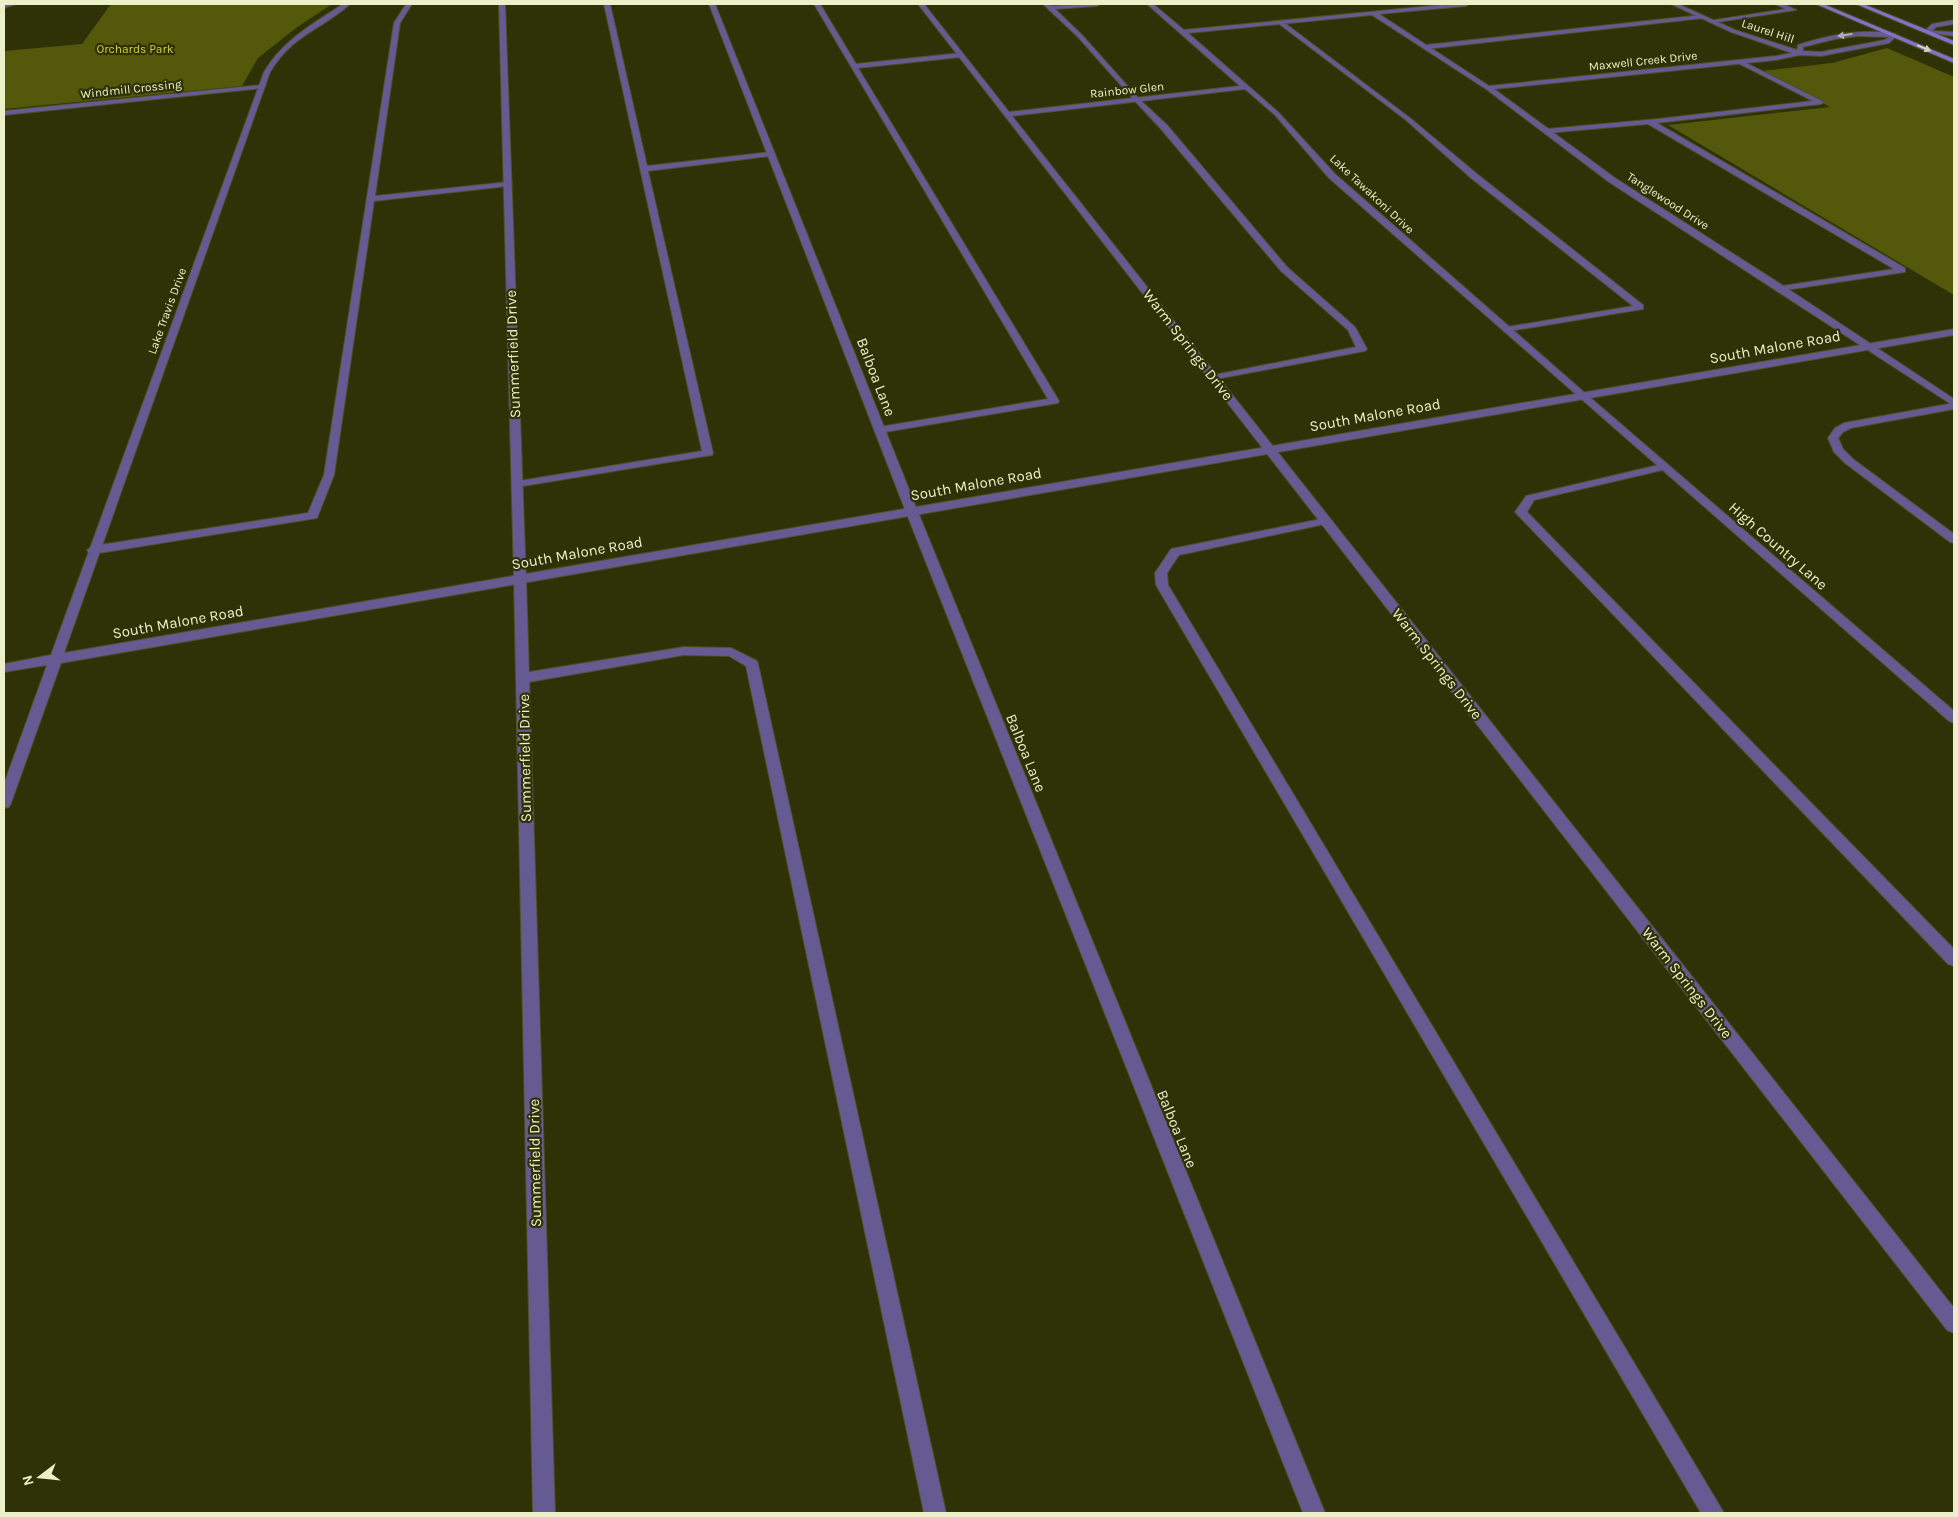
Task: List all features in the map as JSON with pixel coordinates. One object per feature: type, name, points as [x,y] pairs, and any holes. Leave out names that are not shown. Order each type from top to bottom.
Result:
[{"type":"main road","points":[[1819,4],[1954,61]]},
{"type":"main road","points":[[1859,4],[1954,43]]},
{"type":"main road","points":[[1894,35],[1926,32]]},
{"type":"street","points":[[4,6],[13,4]]},
{"type":"street","name":"Lake Travis Drive","points":[[4,803],[93,550],[261,87],[273,60],[288,44],[348,4]]},
{"type":"street","points":[[93,550],[313,516],[329,475],[397,23],[409,4]]},
{"type":"street","name":"Summerfield Drive","points":[[502,4],[523,678],[544,1513]]},
{"type":"street","points":[[517,484],[708,453],[606,4]]},
{"type":"street","name":"Balboa Lane","points":[[712,4],[912,512],[1314,1513]]},
{"type":"street","points":[[817,4],[1054,401],[880,430]]},
{"type":"street","name":"Warm Springs Drive","points":[[921,4],[1954,1324]]},
{"type":"street","points":[[1048,6],[1097,4]]},
{"type":"street","name":"Lake Tawakoni Drive","points":[[1150,4],[1277,114],[1332,176],[1582,396]]},
{"type":"street","points":[[1183,32],[1466,4]]},
{"type":"street","name":"Laurel Hill","points":[[1674,4],[1750,37],[1800,53]]},
{"type":"street","points":[[1711,21],[1793,10],[1778,4]]},
{"type":"street","points":[[1048,6],[1080,36],[1137,100],[1164,127],[1284,269],[1352,329],[1362,349],[1214,378]]},
{"type":"street","name":"Tanglewood Drive","points":[[1373,13],[1488,88],[1612,180],[1782,289],[1954,405]]},
{"type":"street","points":[[1426,47],[1702,17]]},
{"type":"street","points":[[1280,22],[1408,119],[1474,176],[1640,307],[1507,330]]},
{"type":"street","points":[[1926,32],[1934,25],[1954,22]]},
{"type":"street","points":[[1926,32],[1954,34]]},
{"type":"street","name":"Maxwell Creek Drive","points":[[1800,53],[1800,46],[1840,36],[1863,33],[1894,35]]},
{"type":"street","name":"Maxwell Creek Drive","points":[[1488,88],[1776,58],[1800,53],[1821,54],[1887,42],[1894,35]]},
{"type":"street","points":[[854,66],[961,55]]},
{"type":"street","points":[[1740,62],[1820,102],[1650,122],[1902,270],[1782,289]]},
{"type":"street","name":"Windmill Crossing","points":[[7,113],[261,87]]},
{"type":"street","name":"Rainbow Glen","points":[[1007,114],[1248,87]]},
{"type":"street","points":[[4,122],[7,113]]},
{"type":"street","points":[[1547,131],[1660,121]]},
{"type":"street","points":[[644,169],[771,154]]},
{"type":"street","points":[[371,199],[508,184]]},
{"type":"street","name":"South Malone Road","points":[[4,668],[1954,332]]},
{"type":"street","name":"High Country Lane","points":[[1582,396],[1954,718]]},
{"type":"street","points":[[1954,405],[1848,425],[1839,430],[1833,438],[1838,450],[1849,461],[1954,539]]},
{"type":"street","points":[[1663,466],[1530,498],[1520,512],[1954,959]]},
{"type":"street","points":[[1326,521],[1175,552],[1161,573],[1162,585],[1713,1513]]},
{"type":"street","points":[[523,678],[684,652],[731,652],[752,664],[935,1513]]},
{"type":"green space","name":"Orchards Park","points":[[111,4],[332,4],[296,28],[258,58],[242,86],[4,109],[4,51],[82,44]]},
{"type":"green space","points":[[1887,48],[1954,77],[1954,295],[1668,125],[1830,107],[1762,71],[1832,63]]}]
